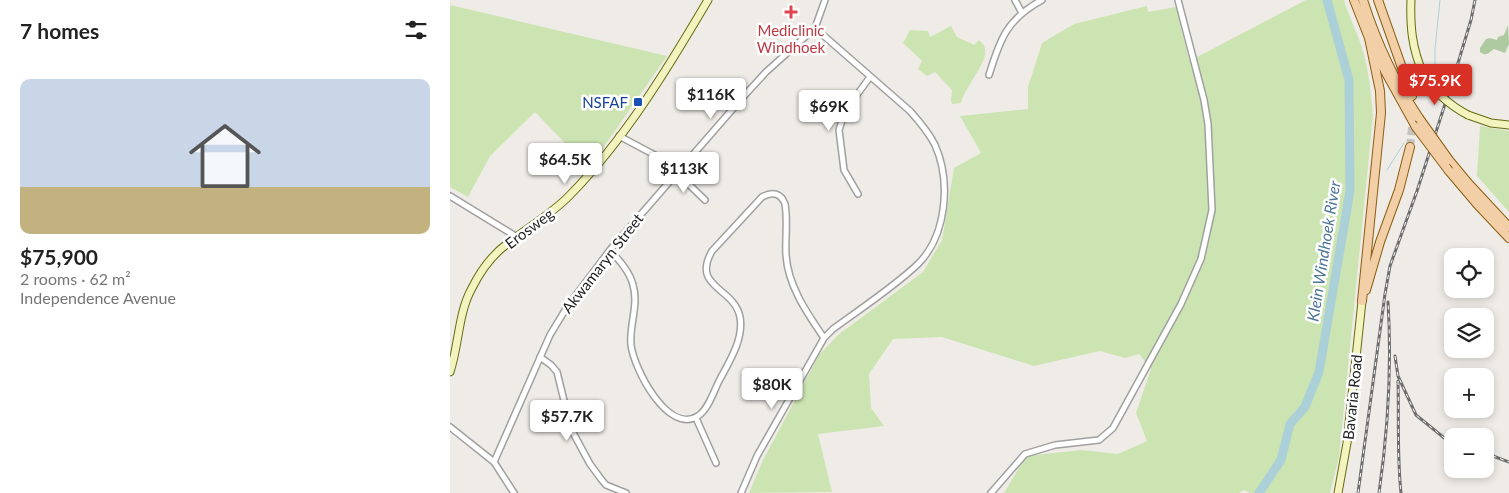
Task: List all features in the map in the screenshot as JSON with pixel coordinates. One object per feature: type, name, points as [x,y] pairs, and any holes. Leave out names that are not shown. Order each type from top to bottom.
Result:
[{"type":"main road","points":[[1354,0],[1369,38],[1400,93],[1449,160],[1509,227]]},
{"type":"main road","points":[[1363,0],[1400,93],[1416,126],[1449,171],[1509,238]]},
{"type":"main road","points":[[1378,0],[1412,96]]},
{"type":"main road","points":[[1362,301],[1381,113],[1380,90],[1369,38]]},
{"type":"main road","points":[[1362,301],[1380,242],[1399,190],[1410,147]]},
{"type":"street","name":"Erosweg","points":[[450,372],[456,353],[464,311],[472,288],[485,267],[498,252],[570,196],[597,165],[664,73],[708,0]]},
{"type":"street","name":"Akwamaryn Street","points":[[494,462],[554,327],[567,307],[610,250],[766,72],[815,28],[825,0]]},
{"type":"street","points":[[1016,0],[1022,13]]},
{"type":"street","points":[[989,75],[1002,38],[1011,23],[1042,0]]},
{"type":"street","points":[[990,493],[1025,454],[1070,442],[1100,440],[1113,428],[1181,304],[1201,259],[1212,210],[1208,124],[1204,100],[1178,0]]},
{"type":"street","points":[[1410,0],[1412,38],[1416,58],[1433,88],[1448,104],[1468,115],[1491,123],[1509,125]]},
{"type":"street","points":[[741,493],[757,456],[824,338],[919,263],[926,255],[934,239],[944,205],[942,164],[934,144],[920,123],[910,111],[815,28]]},
{"type":"street","points":[[858,194],[844,170],[839,130],[845,111],[870,77]]},
{"type":"street","points":[[619,136],[679,171],[705,200]]},
{"type":"street","points":[[610,250],[628,273],[633,284],[635,302],[631,345],[640,373],[656,399],[667,411],[679,419],[690,420],[696,418],[704,410],[733,355],[738,340],[740,322],[737,307],[710,281],[707,276],[706,265],[712,251],[762,196],[766,194],[779,194],[786,204],[786,255],[790,279],[802,303],[824,338]]},
{"type":"street","points":[[450,204],[452,197],[517,237]]},
{"type":"street","name":"Bavaria Road","points":[[1338,493],[1347,443],[1362,301]]},
{"type":"street","points":[[540,358],[551,365],[557,372],[571,429],[590,464],[606,485],[626,493]]},
{"type":"street","points":[[696,418],[716,462]]},
{"type":"street","points":[[450,427],[494,462],[514,493]]},
{"type":"green space","points":[[1306,0],[1344,0],[1365,59],[1373,116],[1339,457],[1330,493],[1250,493],[1244,490],[1239,493],[1004,493],[1026,456],[1082,450],[1118,454],[1147,441],[1136,413],[1151,369],[1139,354],[1125,358],[1100,351],[1034,366],[942,337],[893,339],[869,374],[871,408],[884,426],[818,434],[832,492],[749,493],[762,462],[819,355],[838,335],[923,272],[942,240],[954,168],[981,153],[960,116],[1028,109],[1028,87],[1042,43],[1074,24],[1147,6],[1148,12],[1176,7],[1189,60]]},
{"type":"green space","points":[[450,5],[667,56],[589,168],[535,112],[490,156],[468,197],[450,187]]},
{"type":"green space","points":[[1508,25],[1509,44],[1505,53],[1494,49],[1486,54],[1480,52],[1480,48],[1486,39],[1497,40],[1498,37],[1504,35]]},
{"type":"green space","points":[[951,26],[957,37],[974,45],[979,40],[984,45],[985,50],[983,62],[961,103],[952,104],[952,90],[935,72],[927,76],[918,69],[922,61],[903,43],[910,30],[928,31],[930,37]]},
{"type":"green space","points":[[1480,126],[1509,131],[1509,212],[1477,176]]},
{"type":"waterway","name":"Klein Windhoek River","points":[[1259,493],[1281,460],[1290,424],[1305,407],[1319,372],[1350,191],[1349,80],[1327,0]]},
{"type":"waterway","points":[[1435,84],[1435,49],[1440,0]]},
{"type":"waterway","points":[[1427,97],[1431,89]]},
{"type":"waterway","points":[[1387,170],[1404,143]]},
{"type":"tunnel","points":[[1410,147],[1413,118]]},
{"type":"railway","points":[[1358,493],[1390,266],[1417,191],[1455,73],[1475,0]]},
{"type":"railway","points":[[1379,493],[1385,446],[1388,398],[1390,350],[1388,302]]},
{"type":"railway","points":[[1395,356],[1398,376],[1416,415],[1444,438]]},
{"type":"railway","points":[[1398,381],[1401,493]]},
{"type":"railway","points":[[1494,456],[1509,462]]},
{"type":"place","name":"Mediclinic Windhoek","points":[[791,12]]},
{"type":"place","name":"NSFAF","points":[[638,102]]}]
